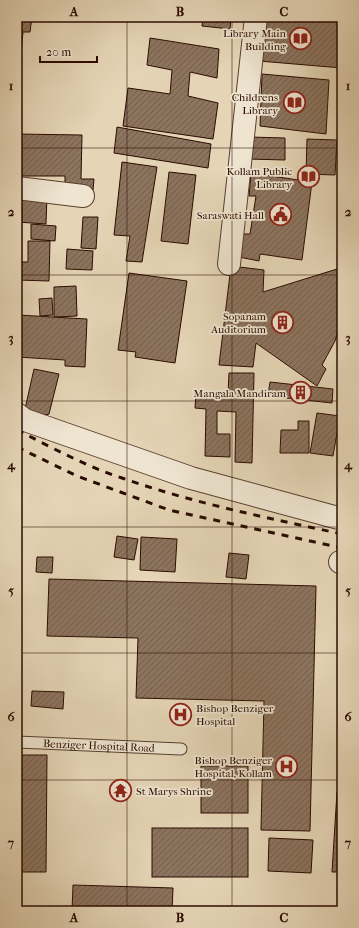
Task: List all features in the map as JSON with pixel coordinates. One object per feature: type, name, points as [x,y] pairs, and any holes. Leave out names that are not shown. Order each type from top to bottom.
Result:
[{"type":"street","points":[[229,264],[256,17]]},
{"type":"street","points":[[17,188],[83,196]]},
{"type":"street","points":[[17,414],[26,420],[191,478],[342,519]]},
{"type":"lane","name":"Benziger Hospital Road","points":[[17,742],[181,749]]},
{"type":"building","points":[[17,17],[32,17],[30,32],[23,32],[20,64],[17,64]]},
{"type":"building","points":[[203,17],[231,17],[230,29],[202,26]]},
{"type":"building","name":"Library Main Building","points":[[262,17],[342,17],[342,68],[259,61]]},
{"type":"building","points":[[150,38],[219,49],[217,78],[190,72],[188,96],[218,103],[213,139],[123,126],[128,88],[170,94],[172,70],[147,65]]},
{"type":"building","name":"Childrens Library","points":[[262,74],[329,80],[326,134],[260,126]]},
{"type":"building","points":[[117,127],[211,144],[208,168],[114,153]]},
{"type":"building","points":[[17,134],[82,135],[81,179],[94,179],[93,190],[65,189],[65,176],[17,176]]},
{"type":"building","points":[[249,137],[285,138],[285,160],[248,159]]},
{"type":"building","points":[[307,139],[337,140],[335,175],[306,174]]},
{"type":"building","points":[[122,162],[157,167],[142,262],[126,261],[130,236],[114,235]]},
{"type":"building","points":[[169,172],[196,175],[188,244],[161,241]]},
{"type":"building","name":"Saraswati Hall","points":[[251,173],[312,182],[302,260],[260,254],[259,261],[239,257],[241,234],[250,234],[256,196],[249,196]]},
{"type":"building","points":[[17,194],[47,195],[46,224],[17,222]]},
{"type":"building","points":[[83,217],[98,217],[96,249],[81,248]]},
{"type":"building","points":[[31,224],[56,226],[55,241],[31,239]]},
{"type":"building","points":[[28,241],[50,241],[49,281],[17,280],[17,262],[28,262]]},
{"type":"building","points":[[67,249],[93,251],[92,270],[66,269]]},
{"type":"building","name":"Sopanam Auditorium","points":[[231,266],[264,270],[263,292],[337,269],[342,277],[342,288],[338,292],[339,328],[335,341],[322,365],[326,369],[317,386],[256,343],[253,367],[219,365]]},
{"type":"building","points":[[129,273],[187,281],[175,363],[135,357],[136,352],[118,350]]},
{"type":"building","points":[[76,286],[77,316],[54,317],[54,287]]},
{"type":"building","points":[[52,298],[53,315],[40,316],[39,299]]},
{"type":"building","points":[[18,315],[87,319],[85,367],[65,366],[65,360],[17,357]]},
{"type":"building","points":[[34,369],[59,374],[49,414],[25,420],[25,409]]},
{"type":"building","points":[[229,373],[254,373],[252,463],[235,462],[236,412],[217,411],[217,434],[230,434],[230,457],[205,456],[206,409],[195,408],[196,394],[228,395]]},
{"type":"building","name":"Mangala Mandiram","points":[[270,382],[333,389],[332,403],[268,396]]},
{"type":"building","points":[[317,413],[340,416],[333,456],[310,453]]},
{"type":"building","points":[[298,421],[309,421],[309,453],[280,453],[281,430],[298,430]]},
{"type":"building","points":[[117,536],[138,539],[134,560],[114,557]]},
{"type":"building","points":[[141,537],[177,539],[175,572],[140,570]]},
{"type":"building","points":[[229,553],[249,555],[246,579],[226,577]]},
{"type":"building","points":[[37,557],[53,557],[52,573],[36,572]]},
{"type":"building","name":"Bishop Benziger Hospital, Kollam","points":[[49,579],[316,586],[310,831],[261,830],[264,701],[136,698],[138,638],[47,636]]},
{"type":"building","points":[[32,691],[64,692],[63,709],[31,706]]},
{"type":"building","points":[[17,755],[47,755],[46,872],[17,872]]},
{"type":"building","points":[[201,766],[248,766],[248,813],[201,813]]},
{"type":"building","points":[[337,792],[342,792],[342,872],[332,872]]},
{"type":"building","points":[[152,828],[248,828],[248,877],[152,877]]},
{"type":"building","points":[[269,838],[313,840],[311,873],[268,871]]},
{"type":"building","points":[[73,885],[173,888],[172,911],[72,911]]},
{"type":"railway","points":[[17,430],[95,468],[149,487],[231,509],[342,534]]},
{"type":"railway","points":[[17,447],[77,476],[169,510],[342,548]]},
{"type":"place","name":"Library Main Building","points":[[301,39]]},
{"type":"place","name":"Childrens Library","points":[[294,103]]},
{"type":"place","name":"Kollam Public Library","points":[[308,177]]},
{"type":"place","name":"Saraswati Hall","points":[[280,215]]},
{"type":"place","name":"Sopanam Auditorium","points":[[282,322]]},
{"type":"place","name":"Mangala Mandiram","points":[[301,393]]},
{"type":"place","name":"Bishop Benziger Hospital","points":[[180,714]]},
{"type":"place","name":"Bishop Benziger Hospital, Kollam","points":[[287,766]]},
{"type":"place","name":"St Marys Shrine","points":[[121,791]]}]
